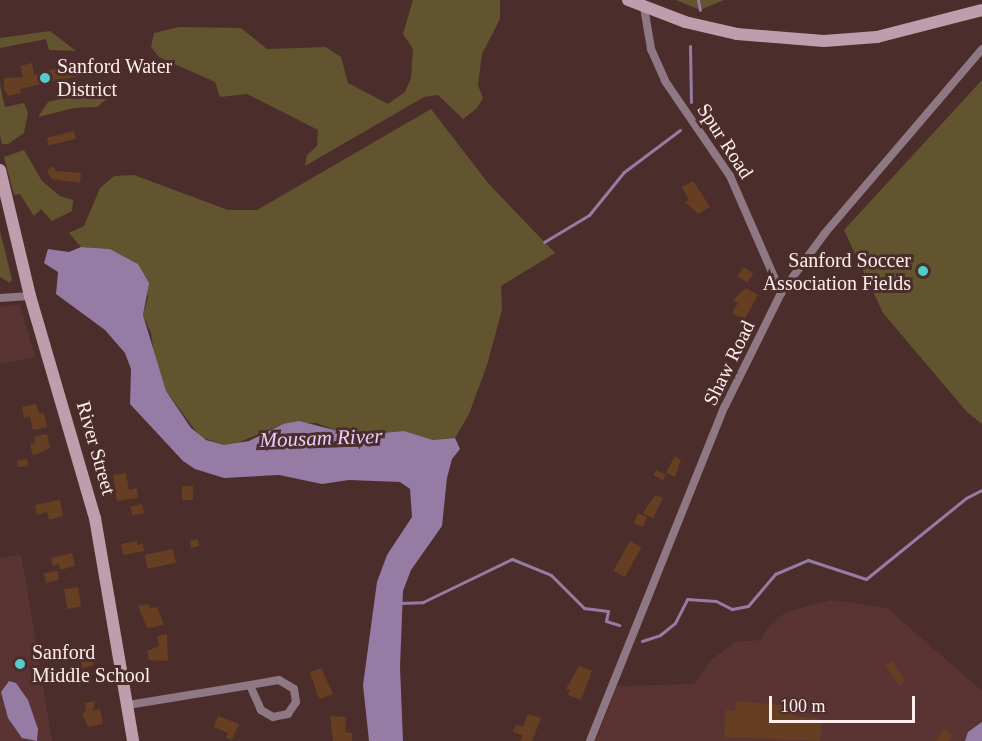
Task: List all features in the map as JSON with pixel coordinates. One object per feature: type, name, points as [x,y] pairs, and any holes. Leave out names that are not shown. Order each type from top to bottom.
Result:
[{"type":"street","points":[[628,0],[644,7],[737,34],[824,41],[877,37],[982,10]]},
{"type":"street","name":"Spur Road","points":[[644,7],[651,49],[665,81],[730,176],[781,293]]},
{"type":"street","name":"Shaw Road","points":[[590,741],[725,406],[781,293],[825,233],[982,49]]},
{"type":"street","name":"River Street","points":[[0,170],[30,296],[95,518],[133,741]]},
{"type":"street","points":[[0,298],[30,296]]},
{"type":"street","points":[[128,705],[250,685],[285,681],[294,689],[296,702],[284,716],[268,716],[254,700],[250,685]]},
{"type":"shaded area","points":[[413,0],[500,0],[500,19],[482,54],[478,85],[483,98],[477,108],[463,119],[438,95],[424,97],[305,166],[307,155],[317,146],[318,130],[247,94],[220,97],[215,82],[159,57],[151,47],[154,33],[179,27],[241,28],[267,49],[326,47],[341,57],[348,83],[388,104],[405,92],[411,78],[413,49],[403,34]]},
{"type":"shaded area","points":[[676,0],[724,0],[700,10]]},
{"type":"shaded area","points":[[50,31],[76,51],[49,50],[46,39],[0,48],[0,38]]},
{"type":"shaded area","name":"Sanford Soccer Association Fields","points":[[982,80],[982,424],[966,411],[883,313],[844,230]]},
{"type":"shaded area","points":[[101,84],[112,86],[110,96],[97,107],[74,108],[38,117],[48,102],[95,91]]},
{"type":"shaded area","points":[[0,85],[5,107],[24,103],[28,113],[24,133],[8,144],[2,144],[0,136]]},
{"type":"shaded area","points":[[431,109],[488,183],[555,253],[501,286],[502,310],[487,365],[469,414],[455,438],[433,440],[404,431],[371,434],[338,431],[316,423],[283,424],[235,444],[224,445],[200,437],[166,391],[155,361],[151,333],[143,315],[148,297],[138,264],[110,249],[81,247],[69,233],[84,226],[100,188],[114,176],[134,175],[228,210],[257,210]]},
{"type":"shaded area","points":[[24,150],[42,181],[60,196],[73,200],[72,211],[52,221],[41,209],[34,216],[20,194],[14,195],[4,157]]},
{"type":"shaded area","points":[[0,231],[12,279],[10,283],[0,277]]},
{"type":"shaded area","points":[[20,305],[35,357],[0,364],[0,307]]},
{"type":"shaded area","name":"Sanford Middle School","points":[[21,555],[52,741],[0,741],[0,558]]},
{"type":"shaded area","points":[[830,600],[887,608],[982,691],[982,741],[596,741],[617,686],[694,684],[712,659],[736,642],[760,640],[769,626],[786,612]]},
{"type":"water","name":"Mousam River","points":[[81,247],[110,249],[138,264],[149,283],[143,315],[166,391],[191,428],[206,440],[224,445],[249,441],[283,424],[299,421],[338,431],[371,434],[404,431],[433,440],[455,438],[460,449],[452,459],[447,478],[442,526],[411,570],[403,591],[400,667],[403,741],[369,741],[363,685],[377,582],[387,555],[412,517],[410,489],[400,482],[349,480],[322,484],[279,475],[224,478],[195,469],[183,461],[130,404],[131,369],[125,353],[105,330],[56,294],[58,272],[44,263],[48,249],[69,252]]},
{"type":"water","points":[[9,681],[16,683],[28,700],[38,729],[37,741],[22,738],[8,718],[1,692]]},
{"type":"water","points":[[982,722],[982,741],[965,741],[968,732]]},
{"type":"building","name":"Sanford Water District","points":[[84,60],[87,74],[20,89],[21,93],[8,96],[4,90],[4,78],[23,77],[20,66],[32,63],[34,75]]},
{"type":"building","points":[[74,131],[76,139],[49,146],[47,138]]},
{"type":"building","points":[[53,166],[56,171],[81,173],[80,183],[52,179],[47,171]]},
{"type":"building","points":[[693,181],[710,207],[698,214],[685,202],[689,200],[682,187]]},
{"type":"building","points":[[743,267],[753,273],[748,283],[737,276]]},
{"type":"building","points":[[746,288],[758,295],[744,320],[732,313],[738,303],[733,300]]},
{"type":"building","points":[[36,404],[39,414],[44,413],[47,427],[33,430],[30,416],[24,418],[22,407]]},
{"type":"building","points":[[47,434],[50,448],[33,456],[30,444],[35,443],[34,437]]},
{"type":"building","points":[[675,456],[681,460],[675,477],[666,473]]},
{"type":"building","points":[[27,459],[28,466],[18,467],[17,460]]},
{"type":"building","points":[[656,470],[666,475],[663,480],[653,475]]},
{"type":"building","points":[[126,473],[129,490],[137,488],[138,498],[117,501],[113,475]]},
{"type":"building","points":[[182,486],[193,486],[193,500],[182,500]]},
{"type":"building","points":[[655,495],[663,498],[653,518],[643,513]]},
{"type":"building","points":[[60,500],[63,516],[49,520],[47,512],[37,515],[35,505]]},
{"type":"building","points":[[142,504],[144,513],[132,515],[130,507]]},
{"type":"building","points":[[638,513],[647,517],[643,527],[634,523]]},
{"type":"building","points":[[198,539],[199,546],[191,548],[190,541]]},
{"type":"building","points":[[137,541],[137,545],[143,544],[144,551],[123,555],[121,544]]},
{"type":"building","points":[[630,541],[641,547],[625,577],[614,571]]},
{"type":"building","points":[[173,549],[176,563],[148,569],[145,555]]},
{"type":"building","points":[[72,553],[75,566],[60,570],[59,564],[53,566],[51,558]]},
{"type":"building","points":[[58,571],[59,580],[46,583],[44,573]]},
{"type":"building","points":[[78,587],[81,607],[67,609],[64,589]]},
{"type":"building","points":[[149,604],[149,608],[157,607],[164,625],[147,628],[138,606]]},
{"type":"building","points":[[167,634],[168,661],[149,660],[147,651],[159,646],[157,636]]},
{"type":"building","points":[[90,647],[94,666],[82,668],[78,649]]},
{"type":"building","points":[[892,661],[906,681],[899,685],[885,666]]},
{"type":"building","points":[[579,666],[592,671],[581,700],[568,695],[570,690],[566,689]]},
{"type":"building","points":[[321,668],[333,694],[319,699],[310,672]]},
{"type":"building","points":[[95,701],[93,711],[100,709],[103,724],[88,727],[82,713],[86,712],[85,703]]},
{"type":"building","points":[[736,701],[793,706],[792,716],[822,719],[820,741],[724,737],[726,710],[735,711]]},
{"type":"building","points":[[528,714],[541,718],[532,741],[520,741],[523,735],[513,732],[516,725],[523,727]]},
{"type":"building","points":[[218,716],[239,724],[232,740],[226,738],[228,733],[214,727]]},
{"type":"building","points":[[330,716],[346,717],[345,732],[352,733],[352,741],[333,741]]},
{"type":"building","points":[[944,729],[953,736],[949,741],[935,741]]},
{"type":"waterway","points":[[698,0],[700,10]]},
{"type":"waterway","points":[[690,46],[691,102]]},
{"type":"waterway","points":[[544,242],[589,215],[624,172],[680,130]]},
{"type":"waterway","points":[[642,641],[660,635],[675,623],[687,599],[716,601],[732,609],[748,606],[775,574],[808,560],[866,579],[966,498],[982,490]]},
{"type":"waterway","points":[[399,603],[423,602],[512,559],[551,575],[584,608],[608,611],[606,621],[619,625]]},
{"type":"place","name":"Sanford Water District","points":[[45,78]]},
{"type":"place","name":"Sanford Soccer Association Fields","points":[[923,271]]},
{"type":"place","name":"Sanford Middle School","points":[[20,664]]}]
